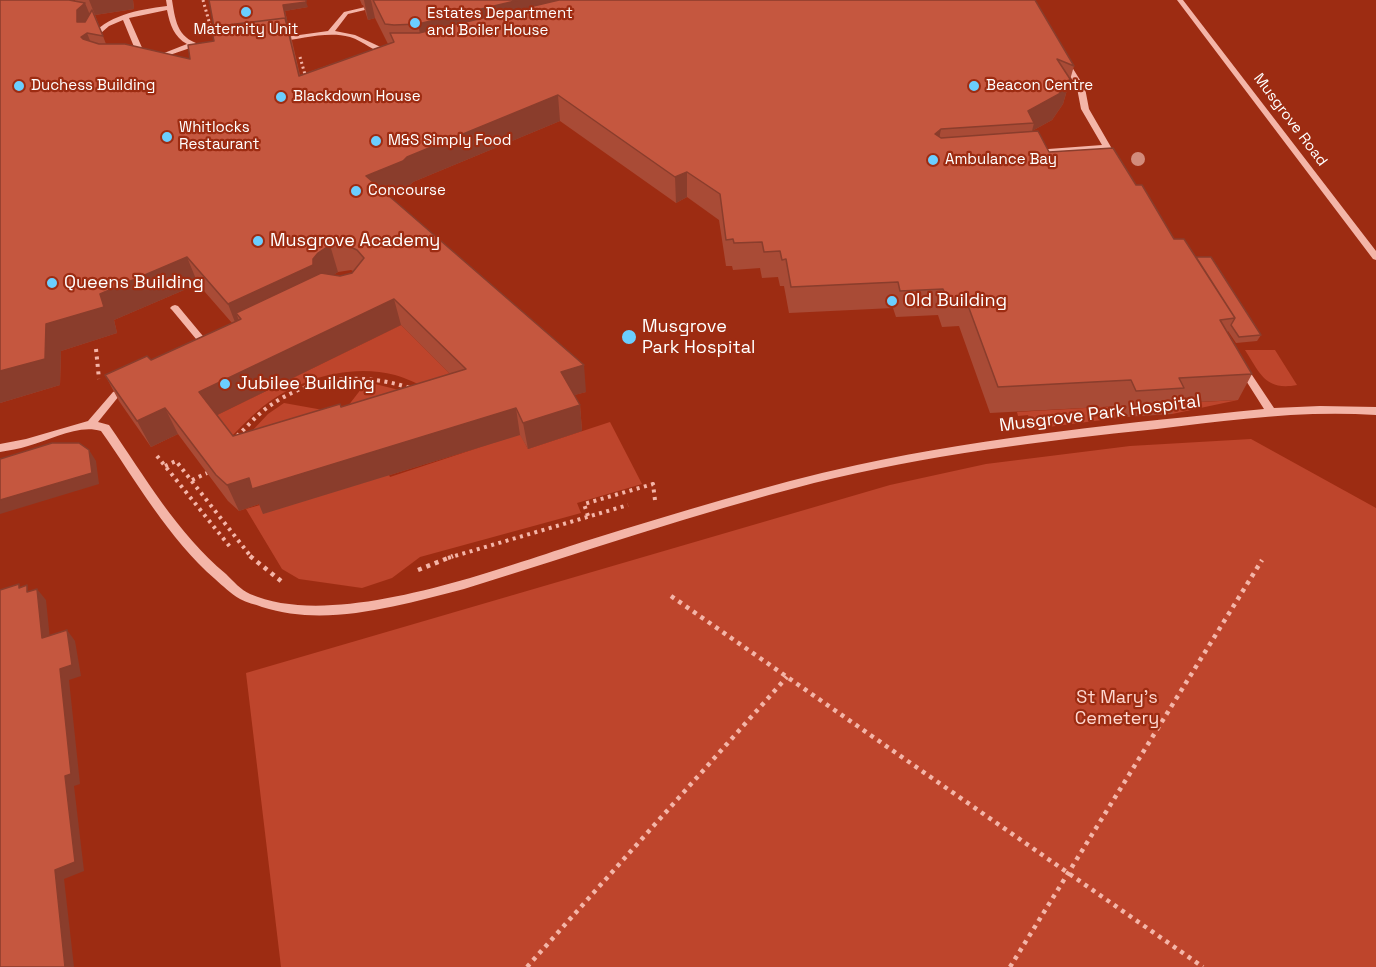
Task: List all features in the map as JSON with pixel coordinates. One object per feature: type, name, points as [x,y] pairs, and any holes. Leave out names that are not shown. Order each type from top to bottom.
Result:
[{"type":"street","points":[[331,32],[346,13],[404,0]]},
{"type":"street","name":"Musgrove Road","points":[[1180,0],[1376,257]]},
{"type":"street","points":[[91,44],[95,34],[107,25],[125,17],[169,4],[180,39],[192,45],[210,48]]},
{"type":"street","points":[[125,17],[145,62]]},
{"type":"street","points":[[90,23],[107,25]]},
{"type":"street","points":[[274,41],[331,32],[355,37],[374,49],[396,54]]},
{"type":"street","points":[[135,64],[192,45]]},
{"type":"street","points":[[1057,48],[1081,88],[1085,109],[1119,167]]},
{"type":"street","points":[[1027,153],[1107,147]]},
{"type":"street","points":[[175,308],[212,351]]},
{"type":"street","points":[[201,356],[222,346]]},
{"type":"street","points":[[1236,358],[1270,410]]},
{"type":"street","points":[[0,448],[91,424],[116,394],[138,385]]},
{"type":"street","name":"Musgrove Park Hospital","points":[[91,424],[105,428],[184,538],[211,570],[245,597],[278,607],[310,612],[367,607],[459,585],[815,479],[934,454],[1036,437],[1270,410],[1306,408],[1376,411]]},
{"type":"path","points":[[203,0],[210,25],[217,24]]},
{"type":"path","points":[[296,38],[307,81]]},
{"type":"path","points":[[94,387],[99,378],[96,349]]},
{"type":"path","points":[[230,442],[264,410],[283,398],[329,380],[372,377],[391,380],[417,390]]},
{"type":"path","points":[[150,447],[233,551]]},
{"type":"path","points":[[165,466],[176,461],[254,561],[290,585]]},
{"type":"path","points":[[192,480],[207,473]]},
{"type":"path","points":[[588,516],[584,504],[653,484]]},
{"type":"path","points":[[644,500],[655,497]]},
{"type":"path","points":[[410,577],[425,565],[632,503]]},
{"type":"path","points":[[1010,967],[1262,560]]},
{"type":"path","points":[[263,577],[282,581]]},
{"type":"path","points":[[671,596],[1203,967]]},
{"type":"path","points":[[527,967],[787,677]]},
{"type":"green space","points":[[401,325],[453,377],[429,389],[399,376],[378,372],[360,371],[325,376],[275,398],[228,440],[211,418]]},
{"type":"green space","points":[[1245,350],[1275,350],[1297,385],[1286,386],[1270,383],[1260,373]]},
{"type":"green space","points":[[371,383],[407,392],[235,449],[268,414],[284,403],[323,410],[348,406],[365,384]]},
{"type":"green space","points":[[1238,400],[1172,414],[1167,404]]},
{"type":"green space","points":[[1120,406],[1125,417],[1033,429],[1028,415],[1018,416],[1017,412]]},
{"type":"green space","points":[[610,422],[642,484],[577,503],[581,513],[420,557],[392,578],[362,588],[299,579],[282,569],[246,509],[386,469],[390,477],[511,437],[518,430],[528,449]]},
{"type":"green space","name":"St Mary's Cemetery","points":[[1251,439],[1376,508],[1376,967],[281,967],[246,673],[890,485],[986,464],[1130,446]]},
{"type":"building","points":[[0,0],[69,0],[85,3],[77,10],[77,22],[85,22],[92,10],[103,36],[87,33],[81,37],[83,39],[99,44],[125,44],[190,59],[188,45],[214,41],[211,27],[285,18],[299,76],[394,42],[390,33],[419,33],[559,0],[1035,0],[1074,66],[1057,59],[1070,79],[1059,94],[1028,111],[1034,123],[941,129],[935,134],[941,138],[1038,131],[1049,152],[1113,148],[1136,185],[1142,185],[1174,239],[1184,239],[1235,318],[1220,320],[1252,374],[1179,378],[1184,388],[1136,391],[1131,380],[998,387],[966,300],[948,301],[943,289],[900,291],[898,282],[791,287],[786,259],[782,260],[780,251],[764,252],[762,242],[734,243],[733,239],[726,240],[720,194],[687,172],[675,177],[558,95],[366,176],[584,365],[561,372],[580,405],[523,423],[516,408],[252,489],[249,478],[227,485],[216,475],[165,408],[137,421],[105,375],[147,356],[151,360],[241,319],[236,313],[321,273],[340,276],[352,273],[364,258],[357,250],[344,244],[330,245],[318,253],[313,259],[313,265],[228,304],[187,257],[100,294],[104,307],[46,324],[45,359],[0,371]],"holes":[[[394,299],[466,369],[341,407],[340,404],[233,436],[199,392]]]},
{"type":"building","name":"Maternity Unit","points":[[209,0],[306,0],[306,2],[283,5],[288,29],[285,18],[214,27]]},
{"type":"building","points":[[373,0],[519,0],[418,24],[394,25],[385,24]]},
{"type":"building","points":[[1196,257],[1211,257],[1261,335],[1239,337],[1231,325],[1235,318]]},
{"type":"building","points":[[52,443],[79,443],[89,450],[92,473],[0,500],[0,459]]},
{"type":"building","points":[[19,584],[19,588],[27,585],[27,592],[37,589],[42,638],[67,630],[72,665],[60,669],[71,774],[65,776],[75,862],[55,870],[65,967],[0,967],[0,590]]},
{"type":"place","name":"Maternity Unit","points":[[246,12]]},
{"type":"place","name":"Estates Department and Boiler House","points":[[415,23]]},
{"type":"place","name":"Duchess Building","points":[[19,86]]},
{"type":"place","name":"Beacon Centre","points":[[974,86]]},
{"type":"place","name":"Blackdown House","points":[[281,97]]},
{"type":"place","name":"Whitlocks Restaurant","points":[[167,137]]},
{"type":"place","name":"M&S Simply Food","points":[[376,141]]},
{"type":"place","name":"Ambulance Bay","points":[[933,160]]},
{"type":"place","name":"Concourse","points":[[356,191]]},
{"type":"place","name":"Musgrove Academy","points":[[258,241]]},
{"type":"place","name":"Queens Building","points":[[52,283]]},
{"type":"place","name":"Old Building","points":[[892,301]]},
{"type":"place","name":"Musgrove Park Hospital","points":[[629,337]]},
{"type":"place","name":"Jubilee Building","points":[[225,384]]}]
